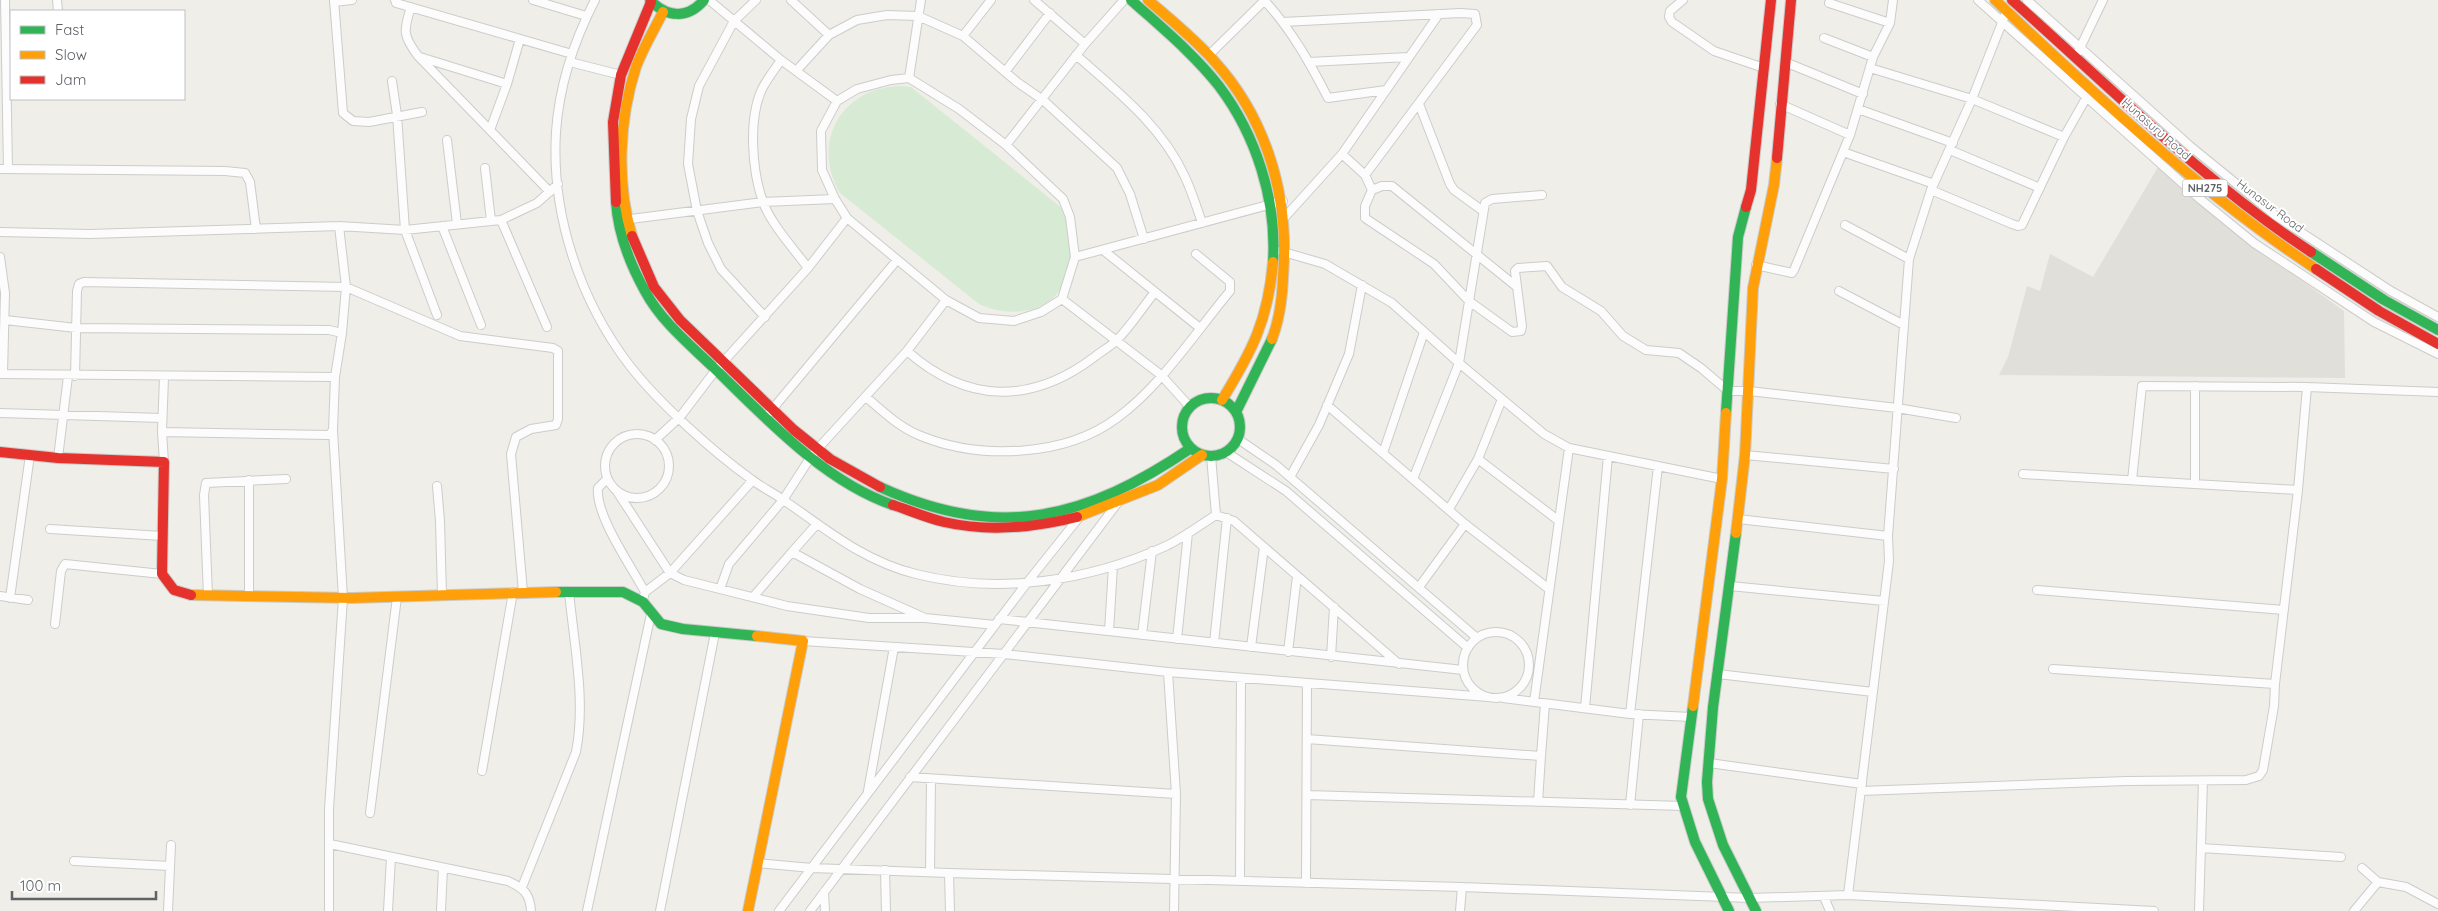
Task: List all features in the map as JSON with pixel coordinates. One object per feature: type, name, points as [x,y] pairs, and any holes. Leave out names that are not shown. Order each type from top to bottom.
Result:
[{"type":"main road","points":[[704,0],[692,12],[683,15],[663,12],[650,1],[621,75],[614,122],[613,170],[629,257],[645,292],[666,321],[715,371],[815,452],[840,479],[882,501],[943,522],[977,527],[1013,528],[1052,523],[1081,516],[1158,485],[1207,455],[1226,452],[1238,440],[1240,421],[1236,412],[1222,400],[1205,399],[1190,408],[1182,423],[1183,432],[1191,448],[1207,455]]},
{"type":"main road","points":[[1131,0],[1181,46],[1218,86],[1239,116],[1254,145],[1270,205],[1273,250],[1270,292],[1265,318],[1247,359],[1222,400]]},
{"type":"main road","points":[[1148,0],[1208,56],[1224,74],[1266,144],[1283,201],[1285,251],[1277,325],[1260,366],[1236,412]]},
{"type":"main road","points":[[1729,911],[1695,847],[1683,806],[1682,783],[1722,479],[1738,237],[1751,190],[1771,0]]},
{"type":"main road","points":[[1756,911],[1724,845],[1713,817],[1708,799],[1709,763],[1745,455],[1756,265],[1774,184],[1791,0]]},
{"type":"main road","name":"Hunasuru Road","points":[[1995,0],[2089,94],[2264,235],[2379,311],[2438,344]]},
{"type":"main road","name":"Hunasur Road","points":[[2012,0],[2028,3],[2077,53],[2182,152],[2271,226],[2384,300],[2438,330]]},
{"type":"main road","points":[[2017,22],[2028,3]]},
{"type":"main road","points":[[663,12],[645,45],[633,76],[623,124],[622,220],[654,288],[673,313],[723,362],[768,414]]},
{"type":"main road","points":[[815,452],[849,471],[914,502],[979,518],[1014,518],[1050,513],[1130,485],[1165,466],[1191,448]]},
{"type":"main road","points":[[0,452],[58,458],[164,462],[162,574],[167,585],[178,593],[208,596],[343,598],[518,592],[623,592],[644,597],[650,614],[660,624],[715,633],[803,642],[748,911]]},
{"type":"street","points":[[5,0],[4,169],[245,173],[250,182],[256,229]]},
{"type":"street","points":[[352,0],[334,1],[343,113],[353,121],[369,122],[397,115],[422,112]]},
{"type":"street","points":[[395,0],[396,3],[520,39],[621,75]]},
{"type":"street","points":[[533,0],[546,2],[586,16]]},
{"type":"street","points":[[594,0],[586,16],[571,58],[556,132],[558,184],[568,243],[583,288],[605,330],[631,368],[680,417],[752,481],[862,554],[916,574],[975,584],[1026,584],[1058,579],[1113,566],[1168,545],[1216,515],[1234,521],[1399,664]]},
{"type":"street","points":[[710,0],[780,60],[837,101]]},
{"type":"street","points":[[756,0],[734,21],[699,86],[691,119],[688,164],[697,211],[708,243],[722,269],[765,316]]},
{"type":"street","points":[[790,0],[828,35]]},
{"type":"street","points":[[909,78],[921,0]]},
{"type":"street","points":[[963,36],[991,0]]},
{"type":"street","points":[[1034,0],[1085,44]]},
{"type":"street","points":[[1006,145],[1043,100],[1076,55],[1124,0]]},
{"type":"street","points":[[1208,56],[1264,0],[1283,22],[1309,62],[1328,98],[1386,90]]},
{"type":"street","points":[[1683,0],[1670,11],[1669,17],[1672,22],[1714,51],[1764,68]]},
{"type":"street","points":[[1756,265],[1792,273],[1794,270],[1850,135],[1870,68],[1890,23],[1893,0]]},
{"type":"street","points":[[1978,0],[2089,94],[2200,199],[2254,243],[2374,322],[2438,354]]},
{"type":"street","points":[[2103,0],[2077,53],[2276,216],[2391,291],[2438,317]]},
{"type":"street","points":[[1829,2],[1890,23]]},
{"type":"street","points":[[411,7],[404,28],[407,42],[418,56],[550,192]]},
{"type":"street","points":[[1848,895],[1889,561],[1888,536],[1909,260],[1933,187],[1972,99],[2007,10]]},
{"type":"street","points":[[1005,72],[1050,13]]},
{"type":"street","points":[[1285,217],[1342,154],[1439,14]]},
{"type":"street","points":[[1283,22],[1475,14],[1478,25],[1365,174]]},
{"type":"street","points":[[796,71],[828,35],[857,20],[887,15],[918,16],[963,36],[1005,72],[1043,100],[1117,168],[1130,194],[1144,239]]},
{"type":"street","points":[[1824,38],[1874,57]]},
{"type":"street","points":[[490,130],[507,84],[520,39]]},
{"type":"street","points":[[1076,55],[1144,116],[1166,144],[1184,175],[1202,223]]},
{"type":"street","points":[[418,56],[507,84]]},
{"type":"street","points":[[1309,62],[1409,57]]},
{"type":"street","points":[[780,60],[762,90],[752,127],[756,166],[763,202],[782,234],[808,268]]},
{"type":"street","points":[[1785,62],[1863,94]]},
{"type":"street","points":[[1870,68],[1972,99],[2064,137]]},
{"type":"street","points":[[909,78],[959,109],[1006,145],[1063,199],[1070,217],[1075,258],[1062,299],[1041,312],[1014,320],[979,318],[946,300],[847,218],[822,170],[821,130],[837,101],[856,89],[891,80],[909,78]]},
{"type":"street","points":[[392,81],[397,115],[405,230],[437,315]]},
{"type":"street","points":[[1843,152],[1933,187],[2018,226],[2022,224],[2064,137],[2089,94]]},
{"type":"street","points":[[1419,104],[1450,184],[1454,190],[1483,211]]},
{"type":"street","points":[[1780,104],[1850,135]]},
{"type":"street","points":[[1858,109],[1951,146],[2040,188]]},
{"type":"street","points":[[447,140],[457,224]]},
{"type":"street","points":[[1342,154],[1365,174],[1372,190]]},
{"type":"street","points":[[485,168],[491,221]]},
{"type":"street","points":[[0,232],[90,234],[340,226],[405,230],[501,220],[537,203],[558,184]]},
{"type":"street","points":[[1518,288],[1392,186],[1382,186],[1372,190],[1365,206],[1365,218],[1410,246],[1434,264],[1469,301],[1512,332],[1517,333],[1521,331],[1522,326],[1518,288],[1515,271],[1518,268],[1547,266],[1562,287],[1601,311],[1623,336],[1646,350],[1679,354],[1701,368],[1728,391],[1749,391],[1897,408],[1956,418]]},
{"type":"street","points":[[1413,479],[1459,363],[1485,203],[1492,199],[1542,196]]},
{"type":"street","points":[[622,220],[763,202],[835,198]]},
{"type":"street","points":[[1075,258],[1283,201]]},
{"type":"street","points":[[655,440],[680,417],[715,371],[808,268],[847,218]]},
{"type":"street","points":[[501,220],[547,327]]},
{"type":"street","points":[[1845,225],[1909,260]]},
{"type":"street","points":[[329,911],[329,808],[343,598],[333,430],[335,377],[342,333],[346,287],[340,226]]},
{"type":"street","points":[[442,226],[481,325]]},
{"type":"street","points":[[1103,250],[1200,328]]},
{"type":"street","points":[[1273,250],[1285,251],[1325,264],[1392,303],[1459,363],[1544,434],[1569,448],[1722,479]]},
{"type":"street","points":[[866,396],[892,419],[920,436],[981,451],[1014,452],[1086,436],[1116,419],[1142,397],[1230,291],[1230,282],[1196,254]]},
{"type":"street","points":[[0,257],[5,293],[1,374],[164,377],[335,377]]},
{"type":"street","points":[[768,414],[897,260]]},
{"type":"street","points":[[58,458],[71,376],[76,328],[77,291],[79,284],[84,282],[346,287],[460,336],[558,351],[558,419],[556,424],[531,429],[516,437],[511,454],[518,592],[482,771]]},
{"type":"street","points":[[1290,477],[1327,405],[1349,354],[1362,285]]},
{"type":"street","points":[[1839,291],[1904,325]]},
{"type":"street","points":[[907,351],[926,368],[962,386],[999,392],[1040,387],[1077,370],[1116,341],[1155,292]]},
{"type":"street","points":[[1062,299],[1161,375],[1190,408]]},
{"type":"street","points":[[720,589],[729,564],[783,500],[815,452],[907,351],[946,300]]},
{"type":"street","points":[[5,320],[76,328],[329,330],[342,333]]},
{"type":"street","points":[[1382,453],[1424,332]]},
{"type":"street","points":[[164,377],[162,418],[164,462]]},
{"type":"street","points":[[2132,480],[2142,386],[2307,386],[2438,392]]},
{"type":"street","points":[[2195,386],[2195,484]]},
{"type":"street","points":[[1709,763],[1862,788],[2126,781],[2252,780],[2259,776],[2263,770],[2274,706],[2298,490],[2307,386]]},
{"type":"street","points":[[1449,509],[1478,459],[1502,399]]},
{"type":"street","points":[[1327,405],[1464,524],[1549,589]]},
{"type":"street","points":[[0,413],[162,418]]},
{"type":"street","points":[[162,432],[329,435],[333,430]]},
{"type":"street","points":[[618,493],[634,499],[651,496],[664,485],[669,469],[666,453],[655,440],[642,435],[628,435],[616,442],[607,452],[604,466],[607,479],[670,573],[684,580],[787,606],[869,618],[1027,622],[1463,670]]},
{"type":"street","points":[[1238,440],[1276,465],[1477,638]]},
{"type":"street","points":[[1534,702],[1569,448]]},
{"type":"street","points":[[1226,452],[1286,491],[1468,648]]},
{"type":"street","points":[[10,598],[30,455]]},
{"type":"street","points":[[1207,455],[1216,515]]},
{"type":"street","points":[[1745,455],[1894,469]]},
{"type":"street","points":[[1585,708],[1608,456]]},
{"type":"street","points":[[1478,459],[1559,521]]},
{"type":"street","points":[[1630,714],[1658,466]]},
{"type":"street","points":[[2023,474],[2298,490]]},
{"type":"street","points":[[208,596],[204,486],[206,483],[213,481],[286,479]]},
{"type":"street","points":[[607,479],[598,488],[596,499],[644,597],[670,573],[752,481]]},
{"type":"street","points":[[249,480],[249,597]]},
{"type":"street","points":[[810,911],[1130,485]]},
{"type":"street","points":[[437,486],[442,595]]},
{"type":"street","points":[[779,911],[1026,584],[1094,499]]},
{"type":"street","points":[[1214,643],[1226,518]]},
{"type":"street","points":[[1738,519],[1888,536]]},
{"type":"street","points":[[1419,587],[1464,524]]},
{"type":"street","points":[[753,597],[816,525]]},
{"type":"street","points":[[50,529],[162,536]]},
{"type":"street","points":[[1177,639],[1188,533]]},
{"type":"street","points":[[1251,647],[1264,547]]},
{"type":"street","points":[[1142,635],[1152,551]]},
{"type":"street","points":[[792,552],[860,589],[925,618]]},
{"type":"street","points":[[55,624],[61,571],[65,564],[162,574]]},
{"type":"street","points":[[1109,631],[1113,566]]},
{"type":"street","points":[[1288,652],[1298,576]]},
{"type":"street","points":[[1730,586],[1884,601]]},
{"type":"street","points":[[2038,590],[2284,610]]},
{"type":"street","points":[[522,887],[576,752],[580,731],[579,694],[569,592]]},
{"type":"street","points":[[0,596],[28,600]]},
{"type":"street","points":[[370,813],[397,597]]},
{"type":"street","points":[[1331,656],[1334,607]]},
{"type":"street","points":[[587,911],[650,614]]},
{"type":"street","points":[[1488,697],[1476,691],[1468,682],[1463,670],[1463,658],[1468,648],[1477,638],[1489,632],[1502,632],[1514,637],[1524,646],[1529,659],[1529,672],[1523,684],[1514,693],[1501,698]]},
{"type":"street","points":[[660,911],[715,633]]},
{"type":"street","points":[[803,642],[1004,654],[1168,672],[1501,698],[1630,714],[1691,717]]},
{"type":"street","points":[[868,794],[894,647]]},
{"type":"street","points":[[2053,669],[2275,684]]},
{"type":"street","points":[[1168,672],[1176,794],[1174,911]]},
{"type":"street","points":[[1718,674],[1873,692]]},
{"type":"street","points":[[1240,881],[1241,678]]},
{"type":"street","points":[[1306,883],[1307,683]]},
{"type":"street","points":[[1538,802],[1545,704]]},
{"type":"street","points":[[1630,805],[1639,714]]},
{"type":"street","points":[[1307,739],[1540,756]]},
{"type":"street","points":[[910,778],[1176,794]]},
{"type":"street","points":[[930,872],[931,779]]},
{"type":"street","points":[[2198,911],[2203,781]]},
{"type":"street","points":[[1307,794],[1683,806]]},
{"type":"street","points":[[330,844],[508,881],[522,887],[528,894],[531,911]]},
{"type":"street","points":[[168,911],[171,845]]},
{"type":"street","points":[[2201,848],[2341,856]]},
{"type":"street","points":[[388,911],[391,857]]},
{"type":"street","points":[[74,860],[170,866]]},
{"type":"street","points":[[757,863],[812,868],[949,873],[1462,887],[1750,898],[1848,895],[2154,911]]},
{"type":"street","points":[[441,911],[443,868]]},
{"type":"street","points":[[2362,868],[2378,882],[2406,887],[2438,904]]},
{"type":"street","points":[[885,870],[886,911]]},
{"type":"street","points":[[949,873],[950,911]]},
{"type":"street","points":[[2354,911],[2378,882]]},
{"type":"street","points":[[1460,911],[1462,887]]},
{"type":"street","points":[[824,892],[825,911]]},
{"type":"street","points":[[1824,897],[1830,911]]},
{"type":"shaded area","points":[[2158,167],[2226,226],[2344,311],[2345,378],[1999,375],[2008,357],[2027,286],[2040,291],[2050,254],[2093,277]]},
{"type":"green space","points":[[902,86],[911,87],[1062,208],[1073,229],[1075,246],[1063,285],[1055,296],[1046,303],[1024,311],[1013,312],[1001,311],[979,304],[840,193],[832,174],[829,155],[831,137],[837,120],[848,106],[863,96],[881,89]]},
{"type":"traffic: fast","points":[[650,0],[663,10],[677,14],[691,11],[704,0]]},
{"type":"traffic: fast","points":[[1131,0],[1177,41],[1209,74],[1244,125],[1261,169],[1267,192],[1271,215],[1273,262]]},
{"type":"traffic: fast","points":[[616,202],[619,225],[634,270],[645,291],[667,322],[796,446],[843,480],[867,494],[893,505]]},
{"type":"traffic: fast","points":[[1726,413],[1738,237],[1746,207]]},
{"type":"traffic: fast","points":[[2311,252],[2384,300],[2438,330]]},
{"type":"traffic: fast","points":[[1236,412],[1272,339]]},
{"type":"traffic: fast","points":[[1211,398],[1222,400],[1235,411],[1240,427],[1238,438],[1227,451],[1211,456],[1200,454],[1187,443],[1182,427],[1184,416],[1195,403],[1211,398]]},
{"type":"traffic: fast","points":[[880,487],[923,504],[964,514],[1003,518],[1041,515],[1078,506],[1115,492],[1191,448]]},
{"type":"traffic: fast","points":[[1736,533],[1713,707],[1707,782],[1708,799],[1723,845],[1756,911]]},
{"type":"traffic: fast","points":[[556,592],[623,592],[643,602],[661,624],[683,629],[757,636]]},
{"type":"traffic: fast","points":[[1693,706],[1681,797],[1695,842],[1729,911]]},
{"type":"traffic: slow","points":[[1148,0],[1199,45],[1232,83],[1258,128],[1268,153],[1276,178],[1284,230],[1281,299],[1272,339]]},
{"type":"traffic: slow","points":[[1995,0],[2071,72],[2150,142],[2231,208],[2316,269]]},
{"type":"traffic: slow","points":[[632,236],[623,195],[623,129],[630,87],[636,67],[663,12]]},
{"type":"traffic: slow","points":[[1736,533],[1745,455],[1753,288],[1774,185],[1777,158]]},
{"type":"traffic: slow","points":[[1222,400],[1242,366],[1263,319],[1271,283],[1273,262]]},
{"type":"traffic: slow","points":[[1693,706],[1722,479],[1726,413]]},
{"type":"traffic: slow","points":[[1077,517],[1158,485],[1202,455]]},
{"type":"traffic: slow","points":[[191,595],[352,598],[556,592]]},
{"type":"traffic: slow","points":[[748,911],[803,641],[757,636]]},
{"type":"traffic: jam","points":[[1746,207],[1751,190],[1771,0]]},
{"type":"traffic: jam","points":[[1777,158],[1791,0]]},
{"type":"traffic: jam","points":[[2012,0],[2157,132],[2232,195],[2311,252]]},
{"type":"traffic: jam","points":[[616,202],[613,122],[621,75],[651,2]]},
{"type":"traffic: jam","points":[[632,236],[654,287],[680,320],[794,430],[830,459],[880,487]]},
{"type":"traffic: jam","points":[[2316,269],[2379,311],[2438,344]]},
{"type":"traffic: jam","points":[[0,452],[58,458],[164,462],[162,574],[174,590],[191,595]]},
{"type":"traffic: jam","points":[[893,505],[938,520],[977,527],[1027,526],[1077,517]]}]
